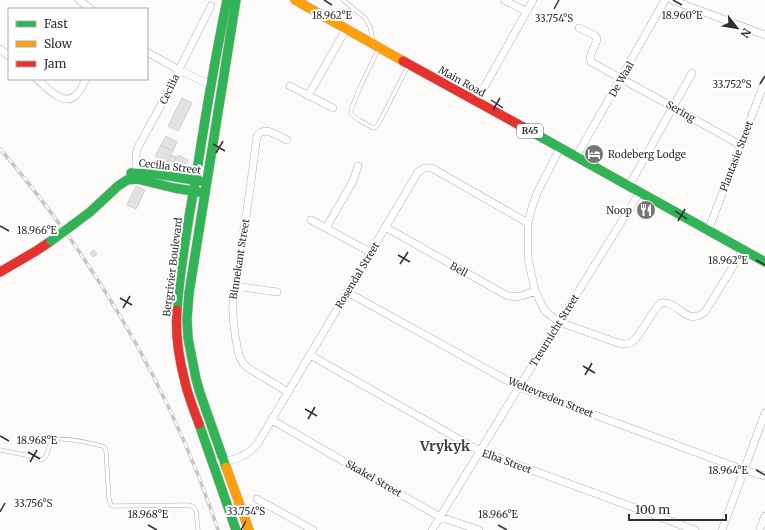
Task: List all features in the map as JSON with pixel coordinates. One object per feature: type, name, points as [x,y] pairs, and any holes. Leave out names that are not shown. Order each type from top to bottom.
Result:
[{"type":"street","points":[[79,0],[90,8]]},
{"type":"street","name":"Bergrivier Boulevard","points":[[227,0],[211,85],[179,277],[176,322],[179,352],[186,383],[236,530]]},
{"type":"street","name":"Bergrivier Boulevard","points":[[236,0],[189,293],[187,319],[188,338],[198,386],[249,530]]},
{"type":"street","name":"Main Road","points":[[296,0],[476,102],[765,262]]},
{"type":"street","points":[[504,0],[527,12]]},
{"type":"street","points":[[476,102],[533,0]]},
{"type":"street","name":"De Waal","points":[[576,157],[665,0]]},
{"type":"street","points":[[672,0],[765,35]]},
{"type":"street","name":"Cecilia","points":[[137,172],[136,150],[160,107],[211,6]]},
{"type":"street","points":[[308,96],[346,28]]},
{"type":"street","name":"Sering","points":[[579,28],[594,36],[598,41],[590,56],[589,59],[591,62],[740,146]]},
{"type":"street","points":[[0,49],[8,55]]},
{"type":"street","points":[[148,53],[179,70],[211,85]]},
{"type":"street","points":[[628,186],[692,73]]},
{"type":"street","points":[[38,80],[61,98],[68,100],[77,95],[85,80]]},
{"type":"street","name":"Plantasie Street","points":[[708,231],[765,81]]},
{"type":"street","points":[[290,86],[333,108]]},
{"type":"street","name":"Binnekant Street","points":[[287,140],[265,130],[260,131],[257,136],[232,302],[233,318],[240,359],[246,366],[288,392]]},
{"type":"street","points":[[560,148],[538,191],[528,223],[528,258],[536,291],[545,311],[560,322],[618,343],[630,344],[637,338],[654,310],[661,303],[669,303],[690,316],[700,316],[705,312],[743,250]]},
{"type":"street","points":[[326,228],[353,181],[358,166]]},
{"type":"street","name":"Rosendal Street","points":[[213,462],[225,462],[243,456],[250,452],[258,443],[418,172],[422,169],[432,168],[528,223]]},
{"type":"street","name":"Cecilia Street","points":[[76,222],[115,180],[123,174],[137,172],[207,182]]},
{"type":"street","name":"Cecilia Street","points":[[0,272],[51,241],[90,212],[118,186],[127,180],[137,179],[174,188],[205,193]]},
{"type":"street","name":"Treurnicht Street","points":[[432,530],[640,192]]},
{"type":"street","points":[[311,220],[370,252]]},
{"type":"street","name":"Bell","points":[[385,227],[508,296],[524,296],[536,291]]},
{"type":"street","points":[[235,286],[277,292]]},
{"type":"street","name":"Weltevreden Street","points":[[347,292],[519,387],[744,470],[765,476]]},
{"type":"street","name":"Elba Street","points":[[310,356],[480,451],[695,530]]},
{"type":"street","points":[[722,530],[765,413]]},
{"type":"street","name":"Skakel Street","points":[[272,420],[440,516],[479,530]]},
{"type":"street","points":[[257,499],[313,530]]},
{"type":"street","points":[[760,529],[765,516]]},
{"type":"lane","points":[[343,0],[365,18],[377,46],[351,110],[351,114],[373,128],[378,125],[409,64]]},
{"type":"lane","points":[[0,450],[32,456],[41,460],[47,455],[52,440],[67,439],[102,446],[106,451],[109,499],[111,505],[191,506],[196,510],[198,530]]},
{"type":"building","points":[[182,98],[192,103],[178,131],[168,126]]},
{"type":"building","points":[[166,136],[177,142],[173,151],[161,145]]},
{"type":"building","points":[[161,145],[173,151],[167,162],[155,156]]},
{"type":"building","points":[[171,155],[176,157],[172,166],[167,163]]},
{"type":"building","points":[[178,155],[188,160],[183,169],[173,164]]},
{"type":"building","points":[[136,186],[145,190],[136,209],[127,205]]},
{"type":"building","points":[[94,250],[97,254],[93,257],[90,253]]},
{"type":"railway","points":[[0,149],[27,181],[69,237],[92,271],[135,342],[154,378],[189,453],[218,530]]},
{"type":"traffic: fast","points":[[177,310],[187,227],[210,88],[227,0]]},
{"type":"traffic: fast","points":[[226,467],[196,379],[188,338],[187,319],[189,293],[236,0]]},
{"type":"traffic: fast","points":[[523,127],[765,262]]},
{"type":"traffic: fast","points":[[131,173],[157,174],[200,181]]},
{"type":"traffic: fast","points":[[74,224],[127,180],[137,179],[174,188],[199,192]]},
{"type":"traffic: fast","points":[[51,241],[74,224]]},
{"type":"traffic: fast","points":[[199,424],[236,530]]},
{"type":"traffic: slow","points":[[295,0],[403,61]]},
{"type":"traffic: slow","points":[[226,467],[249,530]]},
{"type":"traffic: jam","points":[[403,61],[523,127]]},
{"type":"traffic: jam","points":[[0,272],[51,241]]},
{"type":"traffic: jam","points":[[177,310],[177,337],[181,364],[188,392],[199,424]]},
{"type":"place","name":"Rodeberg Lodge","points":[[594,154]]},
{"type":"place","name":"Noop","points":[[646,210]]},
{"type":"district","name":"Vrykyk","points":[[445,446]]}]
